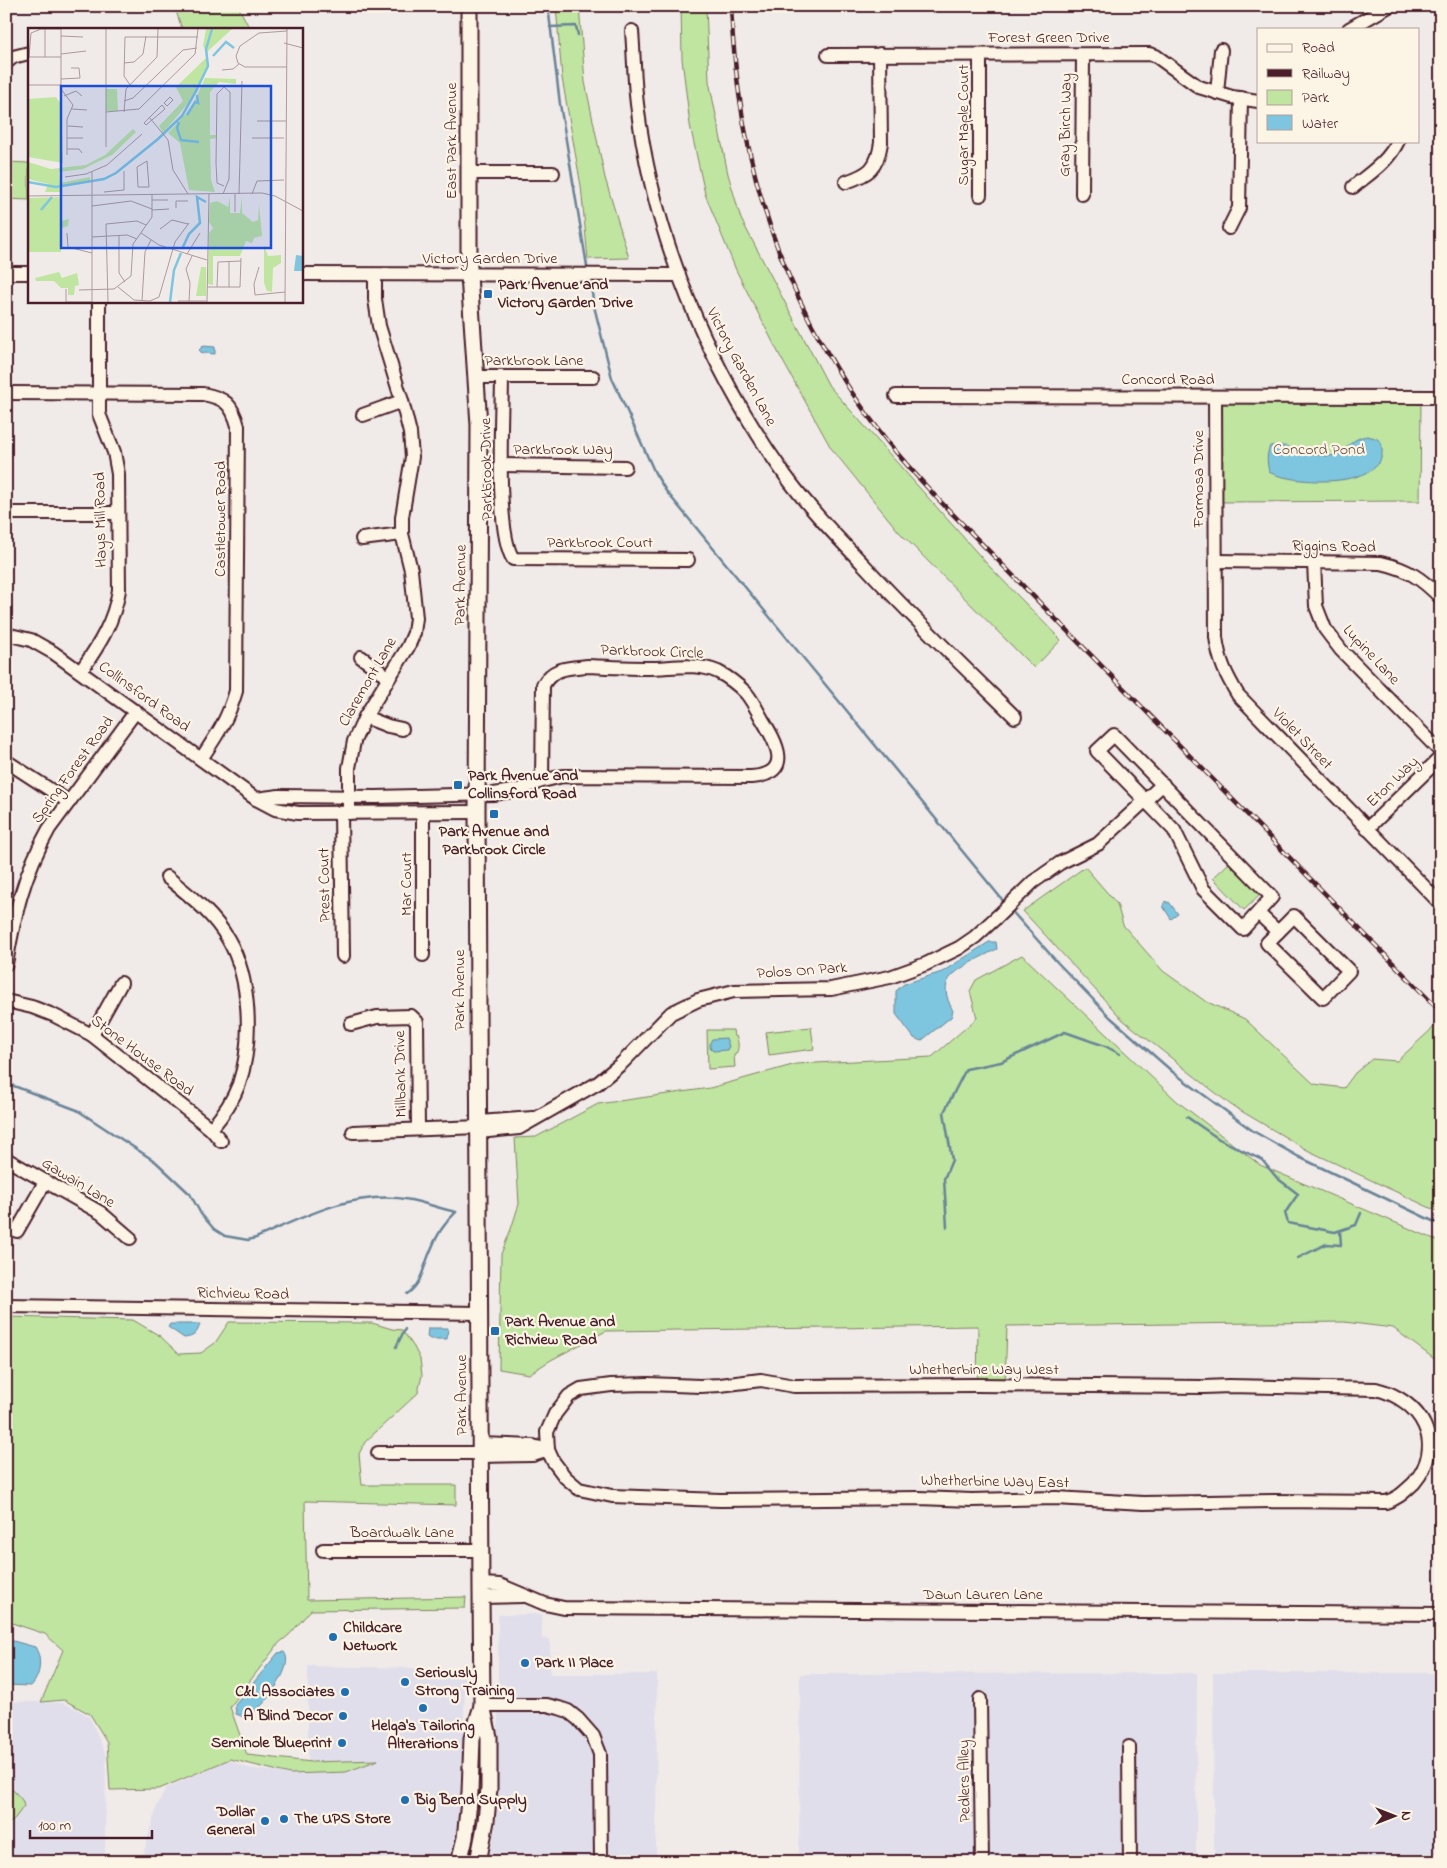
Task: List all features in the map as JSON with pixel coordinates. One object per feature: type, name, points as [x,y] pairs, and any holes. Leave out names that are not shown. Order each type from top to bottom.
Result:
[{"type":"main road","name":"East Park Avenue","points":[[469,6],[469,275]]},
{"type":"main road","name":"Park Avenue","points":[[469,275],[478,425],[478,1313],[482,1705],[489,1737],[489,1788],[486,1821],[478,1862]]},
{"type":"main road","name":"Park Avenue","points":[[460,1862],[465,1838],[472,1769],[472,1738],[482,1705]]},
{"type":"main road","points":[[472,1769],[488,1756]]},
{"type":"street","points":[[1354,28],[1389,6]]},
{"type":"street","name":"Victory Garden Lane","points":[[632,31],[637,104],[660,218],[696,319],[742,410],[786,476],[828,528],[903,608],[1015,717]]},
{"type":"street","points":[[1217,93],[1221,50]]},
{"type":"street","points":[[6,63],[13,56],[28,53]]},
{"type":"street","points":[[846,182],[868,173],[875,165],[879,155],[881,143],[880,54]]},
{"type":"street","name":"Forest Green Drive","points":[[828,55],[1149,54],[1164,61],[1199,87],[1217,93],[1257,101]]},
{"type":"street","name":"Sugar Maple Court","points":[[980,55],[980,195]]},
{"type":"street","name":"Gray Birch Way","points":[[1082,194],[1083,55]]},
{"type":"street","points":[[1229,228],[1239,208],[1241,98]]},
{"type":"street","points":[[1352,187],[1379,167],[1398,142]]},
{"type":"street","points":[[469,173],[553,173]]},
{"type":"street","points":[[6,273],[28,273]]},
{"type":"street","name":"Victory Garden Drive","points":[[302,274],[679,275]]},
{"type":"street","name":"Claremont Lane","points":[[345,813],[349,797],[351,752],[365,717],[408,647],[414,633],[416,618],[411,570],[402,534],[402,517],[412,457],[410,433],[379,326],[374,300],[375,275]]},
{"type":"street","name":"Hays Mill Road","points":[[81,671],[103,638],[117,604],[119,590],[118,474],[114,452],[99,414],[99,302]]},
{"type":"street","name":"Parkbrook Drive","points":[[502,377],[502,503],[506,539],[513,559]]},
{"type":"street","name":"Parkbrook Lane","points":[[476,378],[593,377]]},
{"type":"street","name":"Castletower Road","points":[[6,393],[203,394],[216,396],[227,402],[234,412],[238,426],[236,691],[223,726],[201,759]]},
{"type":"street","name":"Concord Road","points":[[896,396],[1441,397]]},
{"type":"street","name":"Formosa Drive","points":[[1215,396],[1216,561]]},
{"type":"street","points":[[363,414],[402,401]]},
{"type":"street","name":"Parkbrook Way","points":[[502,466],[625,466]]},
{"type":"street","points":[[6,512],[118,513]]},
{"type":"street","points":[[362,539],[402,534]]},
{"type":"street","name":"Parkbrook Court","points":[[513,559],[688,560]]},
{"type":"street","name":"Riggins Road","points":[[1216,561],[1381,563],[1392,565],[1415,575],[1441,598]]},
{"type":"street","name":"Violet Street","points":[[1216,561],[1216,637],[1218,656],[1225,675],[1238,695],[1441,904]]},
{"type":"street","name":"Lupine Lane","points":[[1314,562],[1316,606],[1325,629],[1341,650],[1441,752]]},
{"type":"street","name":"Collinsford Road","points":[[6,634],[31,640],[54,652],[256,799],[275,808],[298,813],[477,812]]},
{"type":"street","points":[[361,658],[388,677]]},
{"type":"street","name":"Parkbrook Circle","points":[[477,795],[518,790],[563,776],[758,777],[775,769],[778,764],[779,753],[775,740],[747,693],[730,679],[717,672],[700,667],[680,666],[653,668],[588,666],[564,668],[555,671],[547,677],[543,685],[542,781]]},
{"type":"street","name":"Spring Forest Road","points":[[6,964],[15,914],[27,872],[49,830],[136,711]]},
{"type":"street","points":[[365,717],[388,726],[402,728]]},
{"type":"street","points":[[1114,734],[1163,784],[1272,897],[1243,929],[1203,890],[1174,830],[1097,751],[1114,734]]},
{"type":"street","name":"Eton Way","points":[[1367,829],[1441,757]]},
{"type":"street","points":[[6,761],[69,802]]},
{"type":"street","name":"Polos On Park","points":[[353,1132],[479,1127],[538,1117],[598,1082],[618,1066],[671,1013],[698,1000],[734,992],[831,989],[890,977],[926,964],[959,948],[975,937],[1048,871],[1098,844],[1163,784]]},
{"type":"street","points":[[256,799],[279,796],[477,795]]},
{"type":"street","points":[[376,797],[376,813]]},
{"type":"street","name":"Prest Court","points":[[343,956],[345,813]]},
{"type":"street","name":"Mar Court","points":[[423,955],[424,813]]},
{"type":"street","points":[[167,877],[199,903],[216,921],[229,940],[245,986],[247,1043],[242,1071],[229,1104],[211,1129]]},
{"type":"street","points":[[1258,913],[1278,932]]},
{"type":"street","points":[[1294,916],[1349,971],[1323,998],[1267,943],[1278,932],[1294,916]]},
{"type":"street","points":[[92,1035],[121,983]]},
{"type":"street","name":"Stone House Road","points":[[6,1001],[32,1007],[92,1035],[211,1129],[221,1141]]},
{"type":"street","name":"Millbank Drive","points":[[351,1024],[377,1017],[411,1016],[417,1022],[418,1128]]},
{"type":"street","name":"Gawain Lane","points":[[6,1160],[101,1213],[130,1238]]},
{"type":"street","points":[[17,1230],[45,1182]]},
{"type":"street","name":"Richview Road","points":[[6,1306],[478,1313]]},
{"type":"street","name":"Whetherbine Way West","points":[[548,1450],[548,1432],[554,1414],[569,1396],[581,1389],[596,1386],[648,1384],[720,1385],[761,1380],[794,1386],[1228,1386],[1376,1389],[1398,1396],[1414,1408],[1430,1432],[1432,1447]]},
{"type":"street","points":[[378,1453],[480,1451],[534,1446],[548,1450]]},
{"type":"street","name":"Whetherbine Way East","points":[[548,1450],[553,1461],[565,1477],[579,1489],[612,1496],[720,1500],[1056,1498],[1143,1503],[1386,1502],[1395,1500],[1421,1476],[1428,1467],[1432,1447]]},
{"type":"street","name":"Boardwalk Lane","points":[[323,1550],[480,1550]]},
{"type":"street","name":"Dawn Lauren Lane","points":[[481,1590],[500,1585],[545,1604],[564,1608],[1441,1614]]},
{"type":"street","name":"Pedlers Alley","points":[[980,1699],[982,1862]]},
{"type":"street","points":[[482,1705],[547,1705],[559,1708],[568,1711],[578,1719],[593,1736],[600,1754],[601,1862]]},
{"type":"street","points":[[1129,1747],[1130,1862]]},
{"type":"shaded area","points":[[542,1614],[542,1639],[550,1639],[550,1674],[657,1674],[656,1862],[607,1862],[608,1765],[603,1743],[595,1729],[582,1715],[502,1700],[498,1697],[498,1615]]},
{"type":"shaded area","points":[[308,1666],[466,1669],[460,1797],[455,1840],[449,1862],[146,1862],[144,1851],[157,1806],[166,1788],[228,1760],[249,1768],[268,1771],[286,1773],[308,1770]]},
{"type":"shaded area","points":[[1197,1673],[1196,1862],[799,1862],[800,1674]]},
{"type":"shaded area","points":[[1213,1673],[1441,1673],[1441,1862],[1214,1862]]},
{"type":"shaded area","points":[[6,1701],[63,1703],[90,1717],[106,1755],[105,1862],[6,1862]]},
{"type":"shaded area","points":[[532,1711],[565,1716],[586,1736],[592,1750],[594,1770],[594,1862],[488,1862],[496,1822],[498,1712]]},
{"type":"green space","points":[[142,6],[238,6],[249,28],[182,28],[175,8]]},
{"type":"green space","points":[[556,6],[579,6],[585,82],[605,178],[629,258],[588,259],[581,186],[562,78]]},
{"type":"green space","points":[[681,6],[706,6],[709,81],[728,174],[741,219],[829,386],[988,565],[1061,640],[1034,668],[899,532],[831,448],[780,356],[736,270],[705,194],[690,125],[682,59]]},
{"type":"green space","points":[[752,6],[930,6],[753,11]]},
{"type":"green space","points":[[6,162],[28,163],[28,200],[6,199]]},
{"type":"green space","name":"Concord Pond","points":[[1218,399],[1421,399],[1420,501],[1218,502]]},
{"type":"green space","points":[[1229,863],[1260,895],[1244,910],[1213,878]]},
{"type":"green space","points":[[1085,867],[1117,904],[1123,925],[1163,971],[1205,1001],[1245,1019],[1314,1084],[1344,1088],[1355,1073],[1372,1059],[1397,1061],[1435,1026],[1441,1032],[1441,1213],[1307,1150],[1231,1105],[1123,1020],[1023,911]]},
{"type":"green space","points":[[1022,955],[1178,1102],[1260,1165],[1441,1242],[1441,1364],[1393,1328],[1344,1322],[1007,1326],[1005,1385],[977,1385],[978,1326],[606,1331],[529,1374],[499,1369],[501,1254],[519,1204],[515,1138],[536,1137],[598,1104],[710,1088],[796,1064],[932,1057],[977,1018],[970,991],[976,980]]},
{"type":"green space","points":[[811,1027],[814,1049],[769,1055],[766,1032]]},
{"type":"green space","points":[[707,1030],[733,1030],[738,1045],[737,1052],[734,1055],[735,1067],[708,1069]]},
{"type":"green space","points":[[6,1317],[133,1320],[160,1336],[179,1354],[201,1353],[215,1343],[229,1322],[372,1323],[402,1330],[420,1359],[422,1375],[418,1393],[365,1442],[359,1454],[362,1485],[456,1485],[456,1505],[305,1501],[307,1600],[466,1597],[465,1608],[311,1610],[289,1635],[279,1643],[230,1707],[247,1755],[312,1762],[378,1760],[346,1772],[290,1774],[230,1759],[159,1789],[110,1790],[107,1742],[90,1714],[64,1700],[41,1702],[63,1650],[45,1634],[6,1621]]},
{"type":"green space","points":[[13,1790],[22,1800],[24,1806],[12,1822],[6,1823],[6,1793]]},
{"type":"water","points":[[203,346],[215,347],[215,354],[203,354],[199,350]]},
{"type":"water","points":[[1367,436],[1376,438],[1381,443],[1382,449],[1379,462],[1369,471],[1354,477],[1336,480],[1297,480],[1269,472],[1267,459],[1270,446],[1285,446],[1329,456],[1339,453],[1355,440]]},
{"type":"water","points":[[1166,901],[1167,903],[1169,902],[1178,914],[1171,919],[1163,906]]},
{"type":"water","points":[[989,942],[996,942],[997,949],[963,967],[948,981],[946,993],[953,1011],[951,1017],[921,1041],[914,1038],[896,1014],[896,991],[904,984],[942,972]]},
{"type":"water","points":[[726,1038],[729,1046],[727,1050],[713,1051],[710,1048],[712,1039]]},
{"type":"water","points":[[170,1324],[200,1324],[195,1334],[184,1338],[168,1327]]},
{"type":"water","points":[[428,1328],[448,1328],[447,1339],[430,1339],[427,1337]]},
{"type":"water","points":[[6,1639],[35,1647],[40,1662],[37,1678],[31,1686],[6,1685]]},
{"type":"water","points":[[284,1652],[286,1665],[279,1682],[268,1698],[251,1714],[244,1717],[236,1714],[235,1705],[278,1653]]},
{"type":"waterway","points":[[548,6],[560,104],[588,272]]},
{"type":"waterway","points":[[550,27],[576,26],[578,35]]},
{"type":"waterway","points":[[590,280],[594,306],[612,378],[655,473],[666,491],[1005,903]]},
{"type":"waterway","points":[[1010,909],[1057,962],[1110,1017],[1174,1073],[1253,1131],[1299,1157],[1441,1225]]},
{"type":"waterway","points":[[947,1227],[944,1179],[952,1160],[944,1112],[966,1069],[1001,1062],[1065,1032],[1105,1046],[1120,1054]]},
{"type":"waterway","points":[[6,1083],[77,1110],[156,1162],[190,1194],[201,1214],[214,1229],[225,1236],[248,1240],[256,1238],[312,1213],[351,1201],[371,1198],[411,1200],[456,1212]]},
{"type":"waterway","points":[[1187,1117],[1219,1139],[1262,1160],[1277,1178],[1298,1194],[1285,1213],[1288,1223],[1335,1232],[1356,1225],[1361,1213]]},
{"type":"waterway","points":[[407,1294],[419,1281],[440,1230],[456,1212]]},
{"type":"waterway","points":[[1298,1258],[1326,1244],[1341,1245],[1340,1231]]},
{"type":"waterway","points":[[396,1347],[405,1329]]},
{"type":"railway","points":[[731,6],[735,66],[744,124],[756,180],[773,234],[793,287],[819,338],[849,388],[890,445],[936,497],[1441,1012]]},
{"type":"place","name":"Park Avenue and Victory Garden Drive","points":[[488,294]]},
{"type":"place","name":"Park Avenue and Collinsford Road","points":[[458,785]]},
{"type":"place","name":"Park Avenue and Parkbrook Circle","points":[[494,814]]},
{"type":"place","name":"Park Avenue and Richview Road","points":[[495,1331]]},
{"type":"place","name":"Childcare Network","points":[[333,1637]]},
{"type":"place","name":"Park II Place","points":[[525,1663]]},
{"type":"place","name":"Seriously Strong Training","points":[[405,1682]]},
{"type":"place","name":"C&L Associates","points":[[345,1692]]},
{"type":"place","name":"Helga's Tailoring Alterations","points":[[423,1708]]},
{"type":"place","name":"A Blind Decor","points":[[343,1716]]},
{"type":"place","name":"Seminole Blueprint","points":[[342,1743]]},
{"type":"place","name":"Big Bend Supply","points":[[405,1800]]},
{"type":"place","name":"The UPS Store","points":[[284,1819]]},
{"type":"place","name":"Dollar General","points":[[265,1821]]}]
